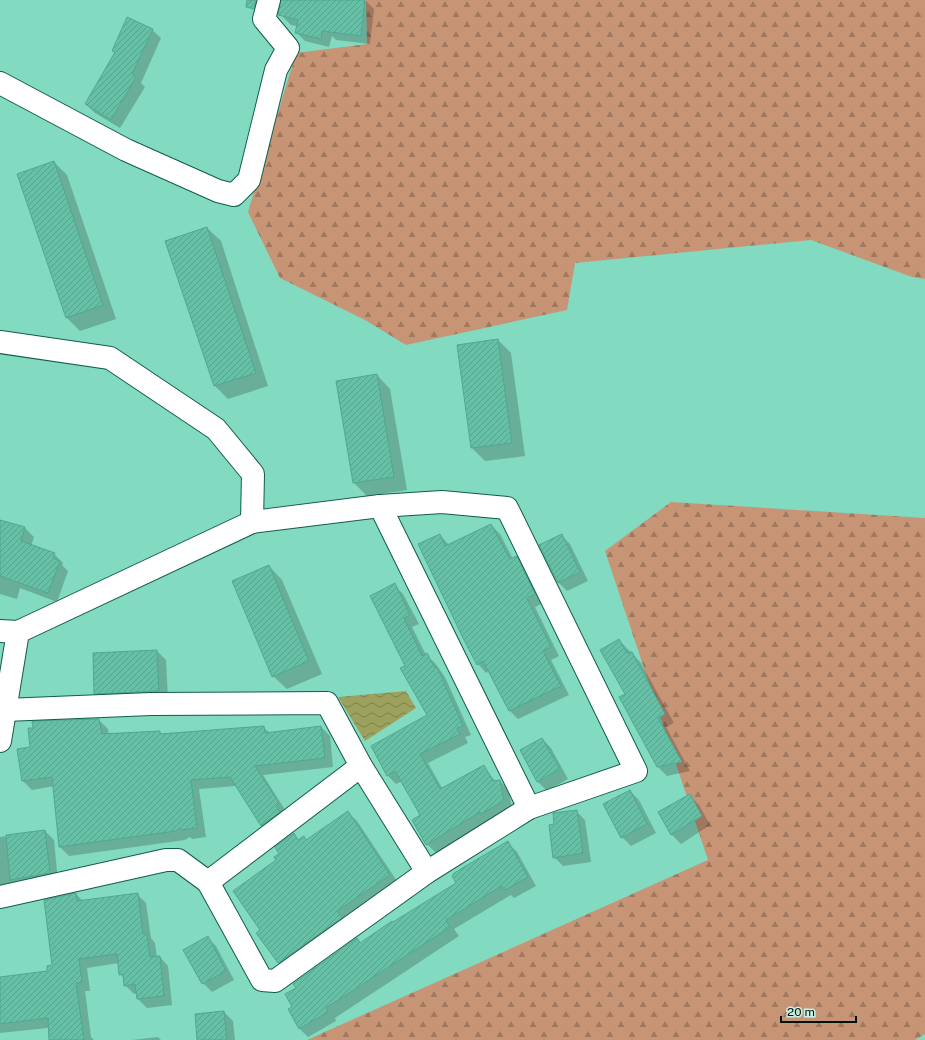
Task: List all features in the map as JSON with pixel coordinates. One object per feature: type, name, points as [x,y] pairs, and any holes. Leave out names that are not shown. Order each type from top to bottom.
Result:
[{"type":"street","points":[[0,83],[126,150],[218,191],[234,195],[249,180],[276,70],[288,48],[264,19],[269,0]]},
{"type":"street","points":[[0,342],[110,358],[216,429],[253,474],[252,522]]},
{"type":"street","points":[[0,741],[5,710],[9,632],[252,522],[380,506],[442,502],[507,508],[636,771],[529,808],[427,872],[275,981],[262,980],[208,882],[178,860],[166,860],[0,897]]},
{"type":"street","points":[[380,506],[529,808]]},
{"type":"street","points":[[5,710],[151,704],[327,703],[361,766],[427,872]]},
{"type":"street","points":[[208,882],[361,766]]},
{"type":"green space","points":[[366,0],[925,0],[925,279],[912,277],[811,240],[575,263],[567,310],[406,345],[365,320],[280,278],[248,212],[296,53],[367,44]]},
{"type":"green space","points":[[671,502],[925,518],[925,1034],[915,1040],[307,1040],[708,860],[605,551]]},
{"type":"water","points":[[406,691],[416,708],[365,741],[338,697]]},
{"type":"building","points":[[247,0],[256,0],[254,9],[246,7]]},
{"type":"building","points":[[281,0],[365,0],[361,36],[322,31],[321,39],[295,33],[298,20],[278,15]]},
{"type":"building","points":[[127,17],[153,29],[132,74],[136,77],[111,120],[85,104],[115,52],[112,51]]},
{"type":"building","points":[[54,161],[103,305],[66,318],[17,174]]},
{"type":"building","points":[[207,227],[256,373],[214,386],[165,241]]},
{"type":"building","points":[[498,339],[512,443],[471,448],[457,345]]},
{"type":"building","points":[[377,374],[394,477],[353,483],[336,381]]},
{"type":"building","points":[[0,520],[25,527],[21,541],[55,553],[53,558],[60,561],[48,593],[0,576]]},
{"type":"building","points":[[491,524],[510,559],[517,556],[535,594],[527,598],[551,647],[543,651],[561,686],[509,711],[483,661],[477,665],[418,544],[440,534],[445,546]]},
{"type":"building","points":[[562,534],[580,572],[558,583],[539,545]]},
{"type":"building","points":[[269,565],[309,661],[272,677],[232,581]]},
{"type":"building","points":[[395,583],[410,615],[404,618],[422,656],[427,653],[435,668],[437,667],[463,726],[457,728],[460,734],[420,754],[440,789],[484,765],[493,781],[500,780],[504,801],[481,814],[480,812],[426,845],[412,820],[420,815],[395,771],[387,776],[371,746],[427,715],[400,668],[405,666],[370,596]]},
{"type":"building","points":[[619,639],[627,653],[632,652],[665,714],[658,718],[682,762],[657,767],[619,697],[625,694],[600,650]]},
{"type":"building","points":[[157,650],[159,691],[94,694],[93,653]]},
{"type":"building","points":[[99,719],[102,734],[160,731],[160,734],[264,726],[265,733],[321,726],[325,758],[255,766],[279,803],[276,806],[280,812],[261,826],[230,777],[191,780],[197,828],[182,830],[180,828],[176,831],[59,847],[52,777],[22,781],[17,749],[30,747],[28,728],[33,728],[32,721]]},
{"type":"building","points":[[542,738],[560,769],[537,782],[520,750]]},
{"type":"building","points":[[630,790],[647,824],[621,838],[603,804]]},
{"type":"building","points":[[690,794],[702,816],[671,835],[658,812]]},
{"type":"building","points":[[577,810],[583,853],[553,858],[549,825],[554,824],[553,813]]},
{"type":"building","points":[[348,811],[390,875],[337,911],[342,918],[278,963],[256,933],[260,930],[233,891],[276,860],[274,857],[279,854],[275,847],[294,833],[298,840],[304,836],[306,840]]},
{"type":"building","points":[[45,830],[50,873],[10,880],[6,835]]},
{"type":"building","points":[[508,841],[528,877],[505,890],[502,886],[446,920],[450,927],[326,1008],[328,1012],[299,1029],[288,1009],[292,1007],[285,994],[296,988],[293,984],[357,938],[360,943],[392,921],[393,922],[456,883],[452,876],[454,873]]},
{"type":"building","points":[[76,893],[77,901],[138,893],[143,934],[147,934],[150,957],[160,956],[164,996],[137,999],[135,984],[124,986],[123,974],[119,975],[117,954],[79,959],[82,982],[76,983],[84,1040],[49,1040],[48,1018],[0,1024],[0,977],[47,971],[47,966],[52,965],[44,900]]},
{"type":"building","points":[[208,936],[226,971],[202,984],[183,950]]},
{"type":"building","points":[[224,1011],[227,1040],[197,1040],[195,1014]]}]
